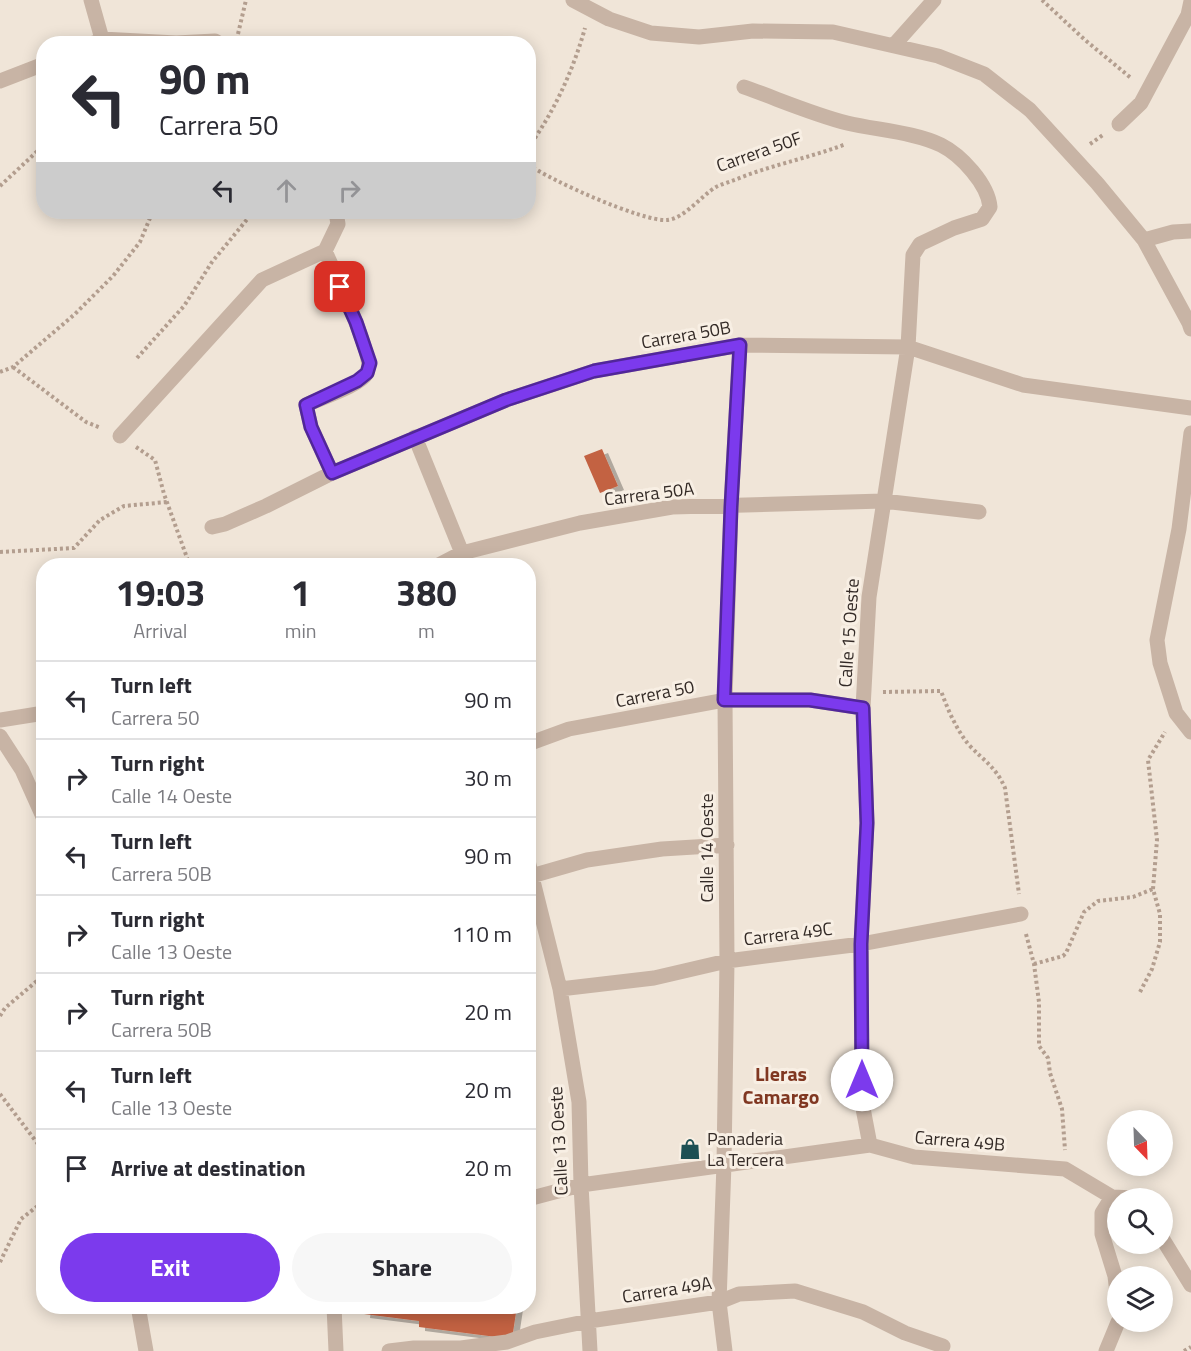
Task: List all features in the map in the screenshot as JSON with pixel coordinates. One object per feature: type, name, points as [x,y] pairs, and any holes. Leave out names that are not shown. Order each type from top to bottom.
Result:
[{"type":"street","points":[[91,0],[96,36]]},
{"type":"street","points":[[573,0],[591,4],[609,19],[651,33],[699,37],[753,31],[833,32],[938,56],[984,74],[1030,110],[1097,183],[1144,240],[1191,329]]},
{"type":"street","points":[[894,45],[934,0]]},
{"type":"street","points":[[1119,124],[1141,103],[1188,15],[1191,1]]},
{"type":"street","points":[[0,81],[36,67]]},
{"type":"street","points":[[744,87],[805,110],[877,129]]},
{"type":"street","name":"Calle 15 Oeste","points":[[870,1145],[862,1103],[861,944],[867,823],[864,701],[869,597],[908,347],[913,255],[920,244],[954,228],[982,219],[990,207],[990,197],[975,174],[941,145],[877,129]]},
{"type":"street","points":[[120,436],[262,280],[325,251],[338,224],[337,219]]},
{"type":"street","points":[[1144,240],[1173,232],[1191,231]]},
{"type":"street","points":[[325,251],[370,363],[367,373],[357,381],[306,405],[311,427],[332,473]]},
{"type":"street","name":"Carrera 50B","points":[[213,527],[266,506],[332,473],[415,437],[506,400],[594,371],[740,345],[908,347],[1023,384],[1191,408]]},
{"type":"street","name":"Calle 14 Oeste","points":[[725,1351],[719,1302],[727,961],[724,700],[740,345]]},
{"type":"street","points":[[1191,433],[1179,529],[1157,640],[1160,663],[1176,713],[1191,732]]},
{"type":"street","points":[[415,437],[463,558]]},
{"type":"street","name":"Carrera 50A","points":[[466,558],[580,523],[672,507],[883,501],[979,512]]},
{"type":"street","name":"Carrera 50","points":[[536,741],[569,729],[724,700],[864,701]]},
{"type":"street","points":[[1176,713],[1191,706]]},
{"type":"street","points":[[0,720],[36,714]]},
{"type":"street","points":[[0,736],[22,770],[36,801]]},
{"type":"street","points":[[536,870],[662,849],[727,845]]},
{"type":"street","name":"Calle 13 Oeste","points":[[536,898],[560,989],[579,1102],[590,1351]]},
{"type":"street","name":"Carrera 49C","points":[[560,989],[654,978],[727,961],[861,944],[1021,914]]},
{"type":"street","name":"Carrera 49B","points":[[536,1197],[581,1185],[870,1145],[914,1157],[1065,1169],[1107,1194]]},
{"type":"street","points":[[1107,1205],[1102,1213],[1102,1234],[1107,1250]]},
{"type":"street","points":[[1172,1254],[1191,1285]]},
{"type":"street","name":"Carrera 49A","points":[[389,1351],[414,1348],[461,1349],[507,1342],[535,1332],[589,1321],[719,1302],[739,1294],[795,1291],[863,1312],[905,1333],[943,1346]]},
{"type":"street","points":[[139,1314],[146,1351]]},
{"type":"street","points":[[334,1314],[336,1351]]},
{"type":"street","points":[[1106,1351],[1114,1332]]},
{"type":"path","points":[[237,36],[246,0]]},
{"type":"path","points":[[1042,0],[1147,92]]},
{"type":"path","points":[[536,137],[544,126],[578,56],[591,4]]},
{"type":"path","points":[[1072,156],[1119,124]]},
{"type":"path","name":"Carrera 50F","points":[[536,170],[603,201],[647,217],[668,220],[690,209],[716,187],[766,168],[845,145],[877,129]]},
{"type":"path","points":[[0,186],[36,152]]},
{"type":"path","points":[[0,372],[13,368],[75,314],[140,242],[150,219]]},
{"type":"path","points":[[137,358],[184,306],[212,262],[247,219]]},
{"type":"path","points":[[0,552],[74,548],[100,520],[124,506],[167,502]]},
{"type":"path","points":[[864,701],[901,690],[941,691]]},
{"type":"path","points":[[1140,992],[1152,969],[1160,942],[1160,914],[1153,889],[1157,840],[1148,760],[1176,713]]},
{"type":"path","points":[[1034,964],[1063,956],[1084,912],[1098,901],[1133,897],[1153,889]]},
{"type":"path","points":[[0,1016],[5,1008],[36,982]]},
{"type":"path","points":[[0,1094],[36,1141]]},
{"type":"path","points":[[0,1262],[21,1219],[36,1207]]},
{"type":"path","points":[[1184,1351],[1191,1347]]},
{"type":"building","points":[[602,449],[618,486],[600,493],[584,456]]},
{"type":"building","points":[[364,1314],[516,1314],[512,1339],[419,1327],[419,1321]]},
{"type":"place","name":"Panaderia La Tercera","points":[[690,1149]]},
{"type":"district","name":"Lleras Camargo","points":[[781,1086]]},
{"type":"route","points":[[340,287],[356,322],[370,363],[367,373],[357,381],[306,405],[311,427],[332,473],[506,400],[594,371],[740,345],[724,700],[810,700],[863,708],[867,823],[861,944],[862,1080]]}]
